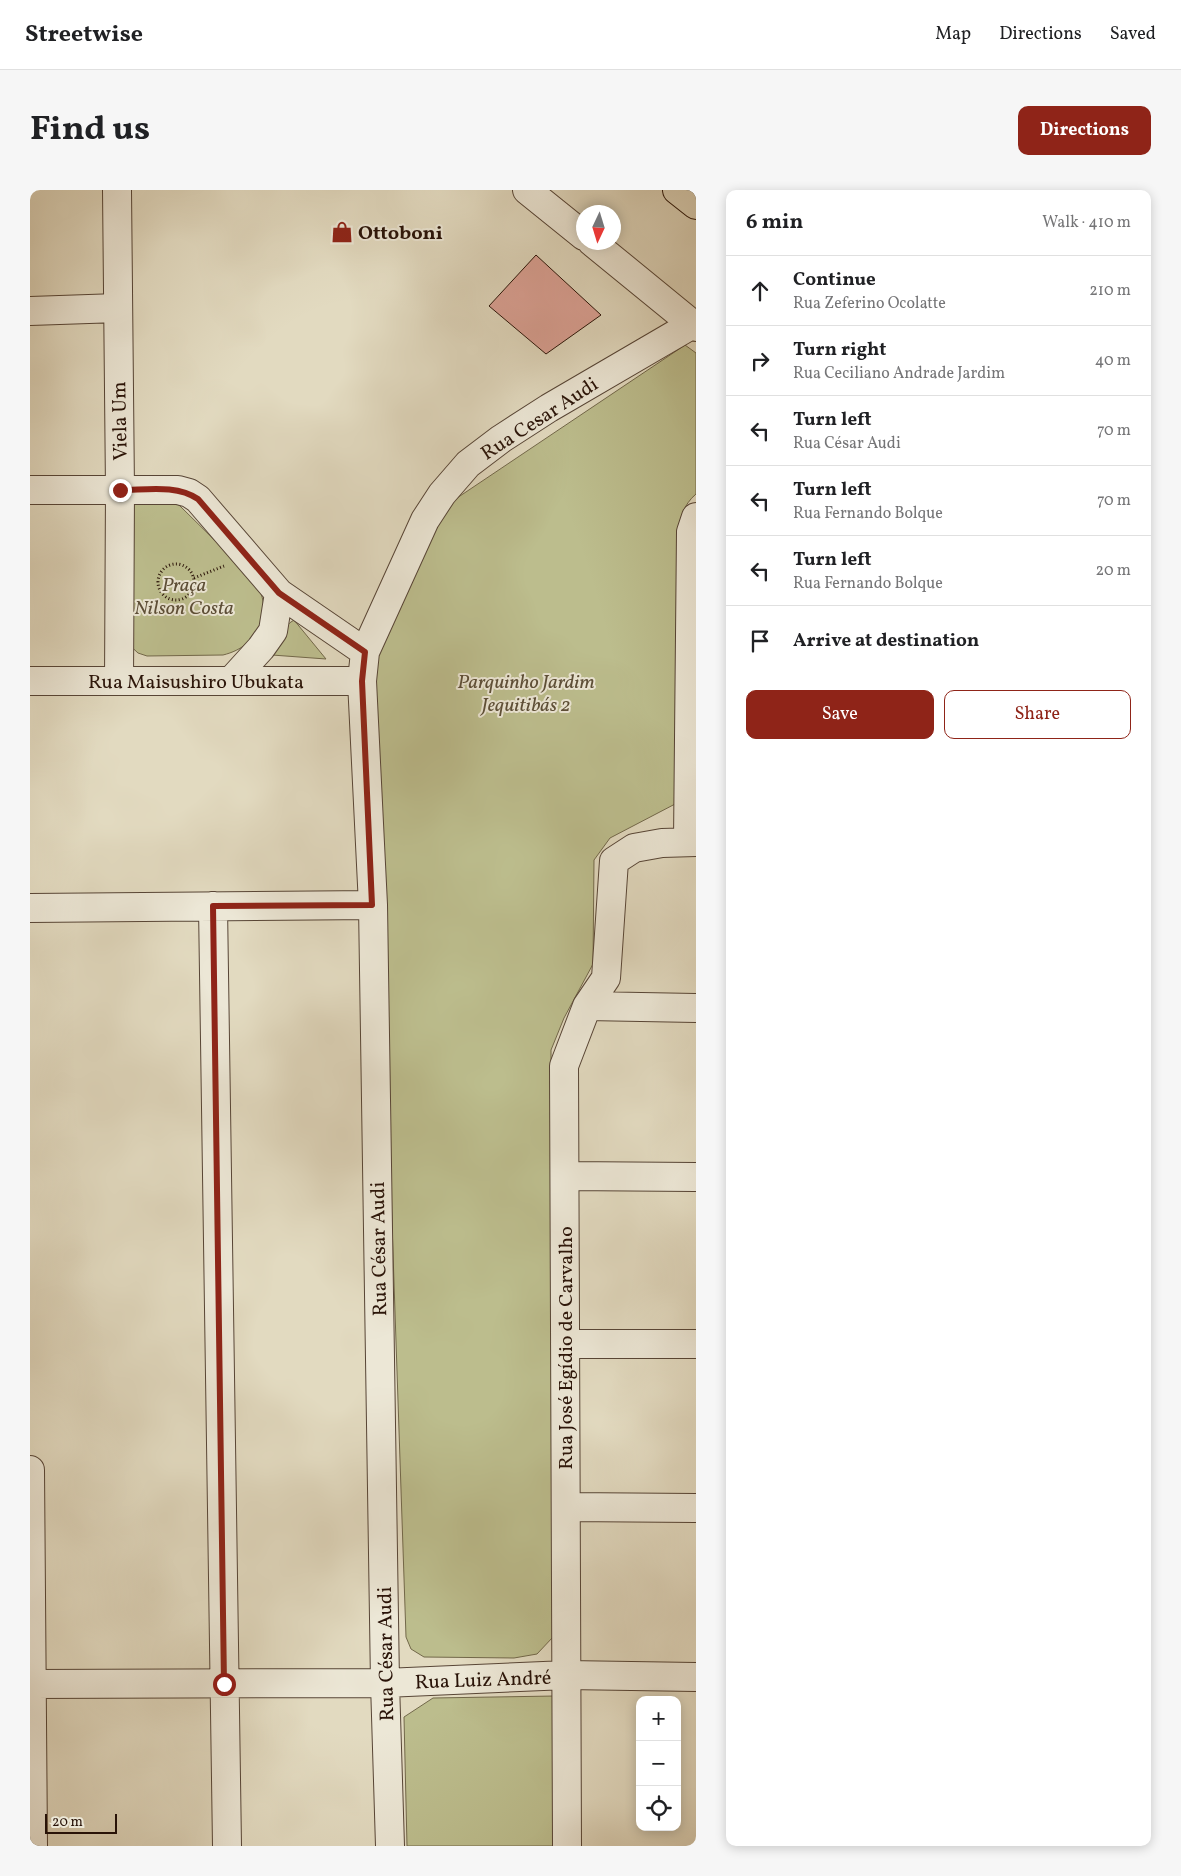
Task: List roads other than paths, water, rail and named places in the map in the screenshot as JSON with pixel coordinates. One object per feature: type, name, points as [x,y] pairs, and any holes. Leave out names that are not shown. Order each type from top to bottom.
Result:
[{"type":"highway","points":[[677,190],[696,205]]},
{"type":"street","name":"Viela Um","points":[[117,190],[120,490],[119,681]]},
{"type":"street","points":[[527,190],[576,230]]},
{"type":"street","points":[[602,250],[694,325]]},
{"type":"street","points":[[30,311],[118,308]]},
{"type":"street","name":"Rua Cesar Audi","points":[[365,652],[425,520],[442,494],[468,464],[501,439],[549,408],[694,325]]},
{"type":"street","points":[[30,490],[178,490],[189,493],[198,499],[279,593],[365,652]]},
{"type":"street","points":[[692,842],[691,532],[696,517]]},
{"type":"street","points":[[231,681],[273,631],[279,593]]},
{"type":"street","name":"Rua César Audi","points":[[365,652],[362,681],[372,905],[385,1683],[390,1846]]},
{"type":"street","name":"Rua Maisushiro Ubukata","points":[[30,681],[362,681]]},
{"type":"street","name":"Rua José Egídio de Carvalho","points":[[566,1846],[564,1066],[587,1006],[606,978],[614,861],[634,848],[662,843],[692,842]]},
{"type":"street","points":[[30,908],[372,905]]},
{"type":"street","points":[[213,906],[227,1846]]},
{"type":"street","points":[[587,1006],[696,1008]]},
{"type":"street","points":[[564,1176],[696,1177]]},
{"type":"street","points":[[565,1344],[696,1344]]},
{"type":"street","points":[[30,1470],[33,1846]]},
{"type":"street","points":[[566,1507],[696,1508]]},
{"type":"street","name":"Rua Luiz André","points":[[31,1684],[385,1683],[567,1675],[696,1676]]},
{"type":"place","name":"Ottoboni","points":[[342,232]]},
{"type":"park label","name":"Praça Nilson Costa","points":[[184,596]]},
{"type":"park label","name":"Parquinho Jardim Jequitibás 2","points":[[526,692]]}]
